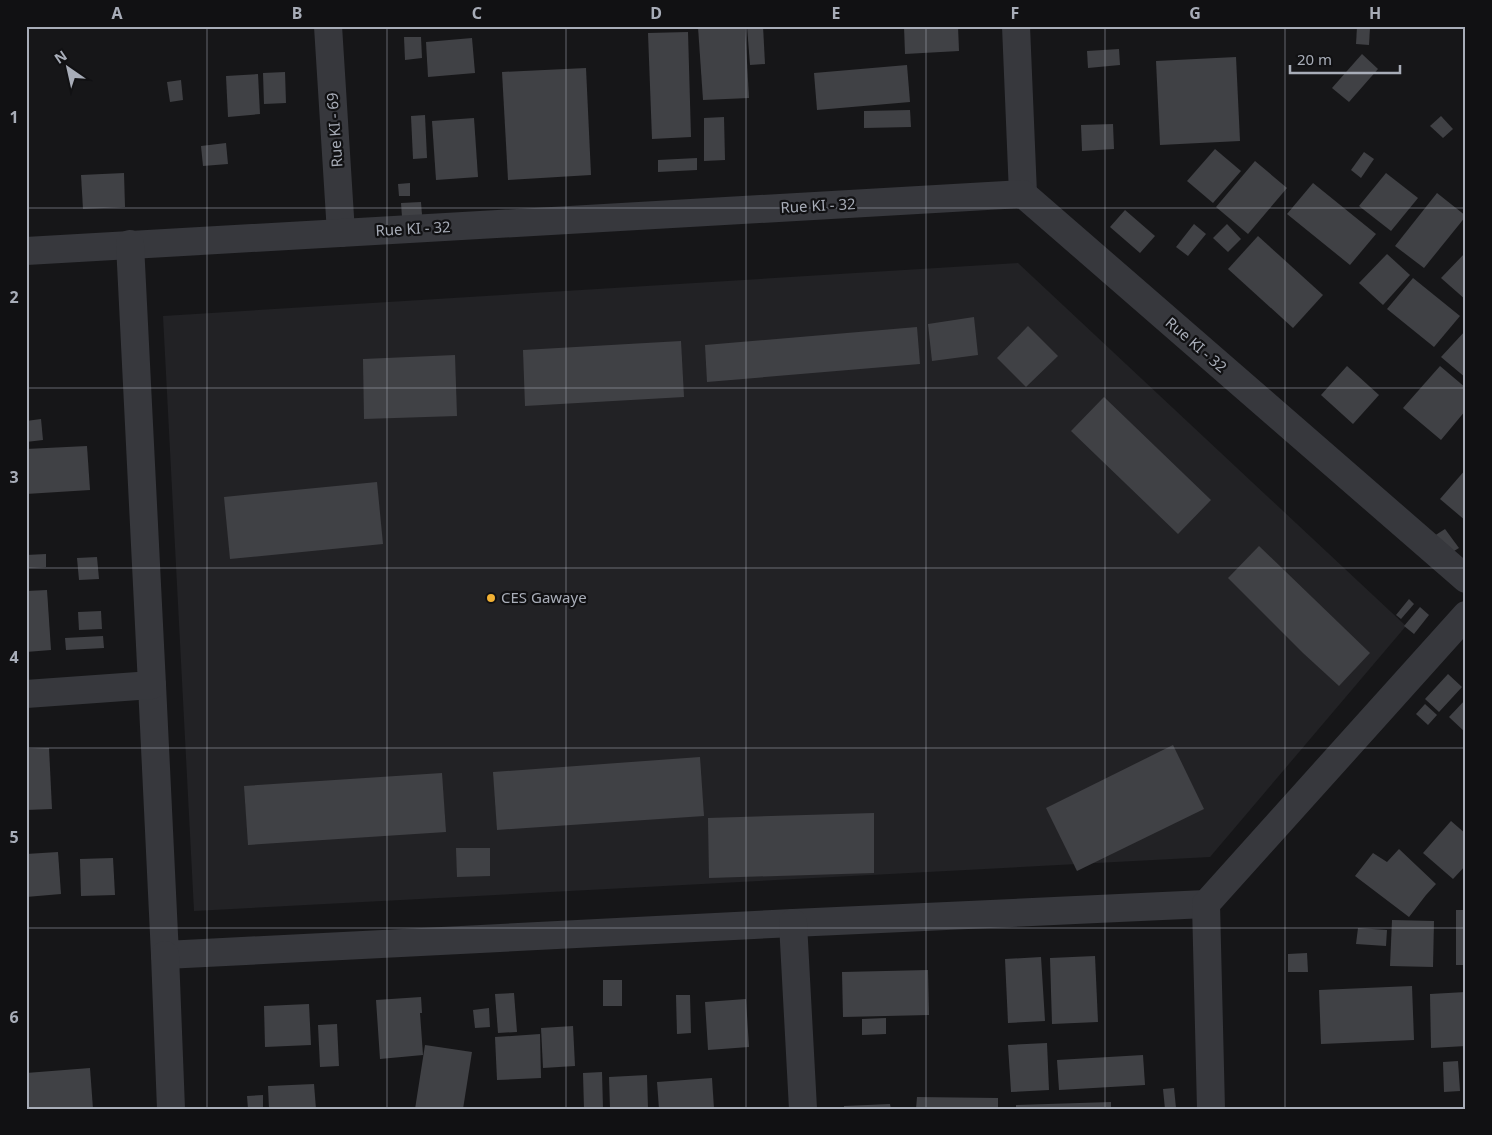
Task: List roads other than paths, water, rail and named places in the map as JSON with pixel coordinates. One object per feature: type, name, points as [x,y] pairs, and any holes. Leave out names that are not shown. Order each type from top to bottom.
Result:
[{"type":"street","name":"Rue KI - 69","points":[[328,26],[341,233]]},
{"type":"street","points":[[1016,26],[1023,194]]},
{"type":"street","name":"Rue KI - 32","points":[[26,250],[1023,194],[1466,579]]},
{"type":"street","points":[[130,244],[171,1109]]},
{"type":"street","points":[[1211,1109],[1206,904],[1466,615]]},
{"type":"street","points":[[26,694],[152,685]]},
{"type":"street","points":[[165,955],[1206,904]]},
{"type":"street","points":[[793,923],[803,1109]]},
{"type":"place","name":"CES Gawaye","points":[[491,598]]}]
